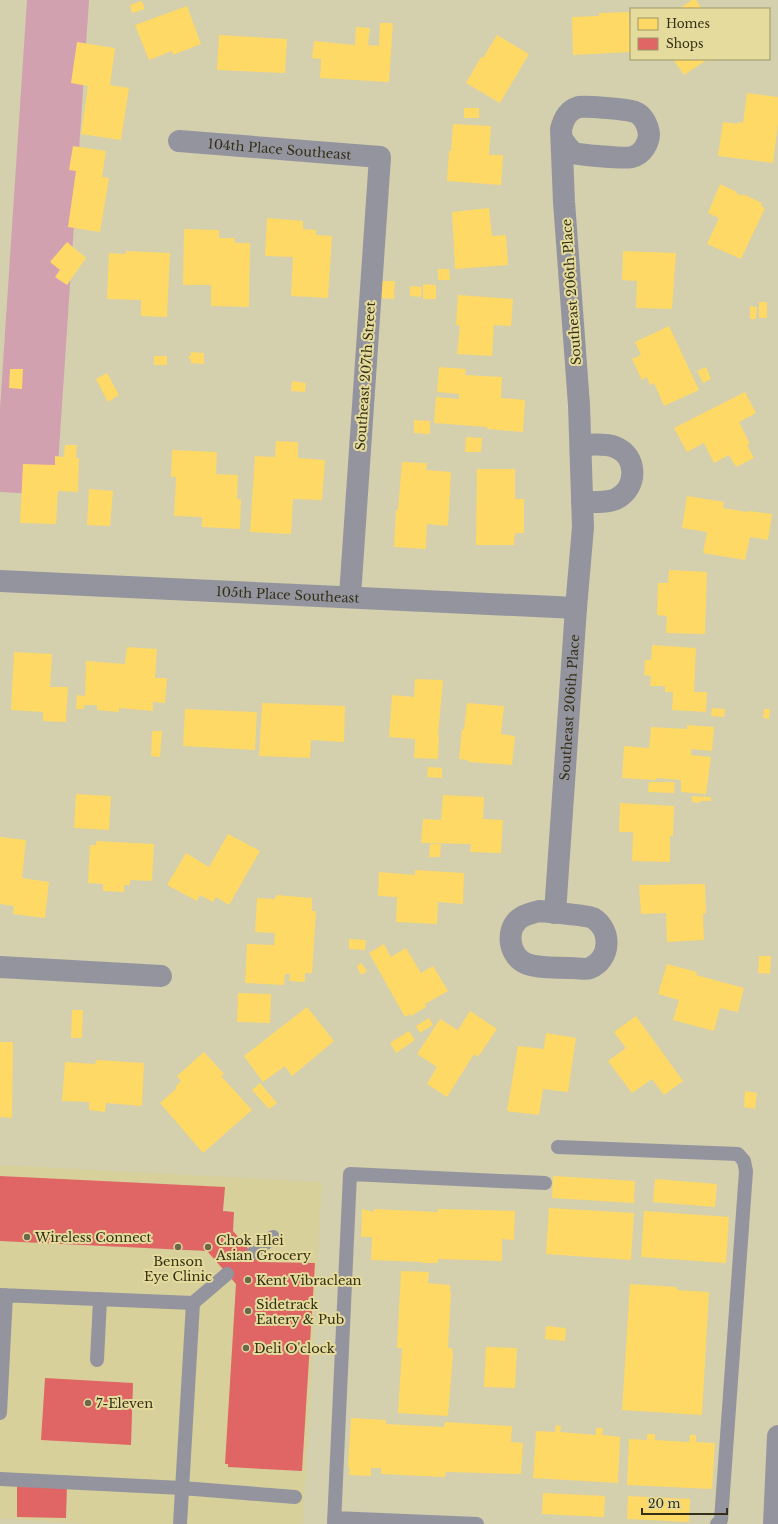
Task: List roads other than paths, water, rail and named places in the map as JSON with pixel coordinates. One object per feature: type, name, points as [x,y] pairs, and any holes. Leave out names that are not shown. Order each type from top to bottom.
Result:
[{"type":"street","name":"Southeast 206th Place","points":[[555,913],[583,527],[580,405],[564,202],[562,139]]},
{"type":"street","name":"104th Place Southeast","points":[[179,141],[380,157]]},
{"type":"street","name":"Southeast 207th Street","points":[[350,596],[380,157]]},
{"type":"street","points":[[581,445],[604,445],[615,447],[624,453],[631,462],[633,473],[631,484],[625,493],[616,499],[605,502],[582,502]]},
{"type":"street","name":"105th Place Southeast","points":[[0,581],[350,596],[576,608]]},
{"type":"street","points":[[0,968],[161,976]]},
{"type":"street","points":[[774,1524],[778,1436]]},
{"type":"lane","points":[[558,1147],[738,1154],[744,1161],[745,1179],[721,1520],[717,1524]]},
{"type":"lane","points":[[477,1524],[334,1521],[350,1174],[545,1183]]},
{"type":"lane","points":[[253,1252],[273,1237]]},
{"type":"lane","points":[[0,1413],[3,1295],[193,1303],[227,1274]]},
{"type":"lane","points":[[97,1360],[100,1299]]},
{"type":"lane","points":[[180,1524],[193,1303]]},
{"type":"lane","points":[[0,1479],[182,1488],[295,1497]]},
{"type":"place","name":"Wireless Connect","points":[[27,1237]]},
{"type":"place","name":"Benson Eye Clinic","points":[[178,1247]]},
{"type":"place","name":"Chok Hlei Asian Grocery","points":[[208,1247]]},
{"type":"place","name":"Kent Vibraclean","points":[[248,1280]]},
{"type":"place","name":"Sidetrack Eatery & Pub","points":[[248,1311]]},
{"type":"place","name":"Deli O'clock","points":[[246,1348]]},
{"type":"place","name":"7-Eleven","points":[[88,1403]]}]
